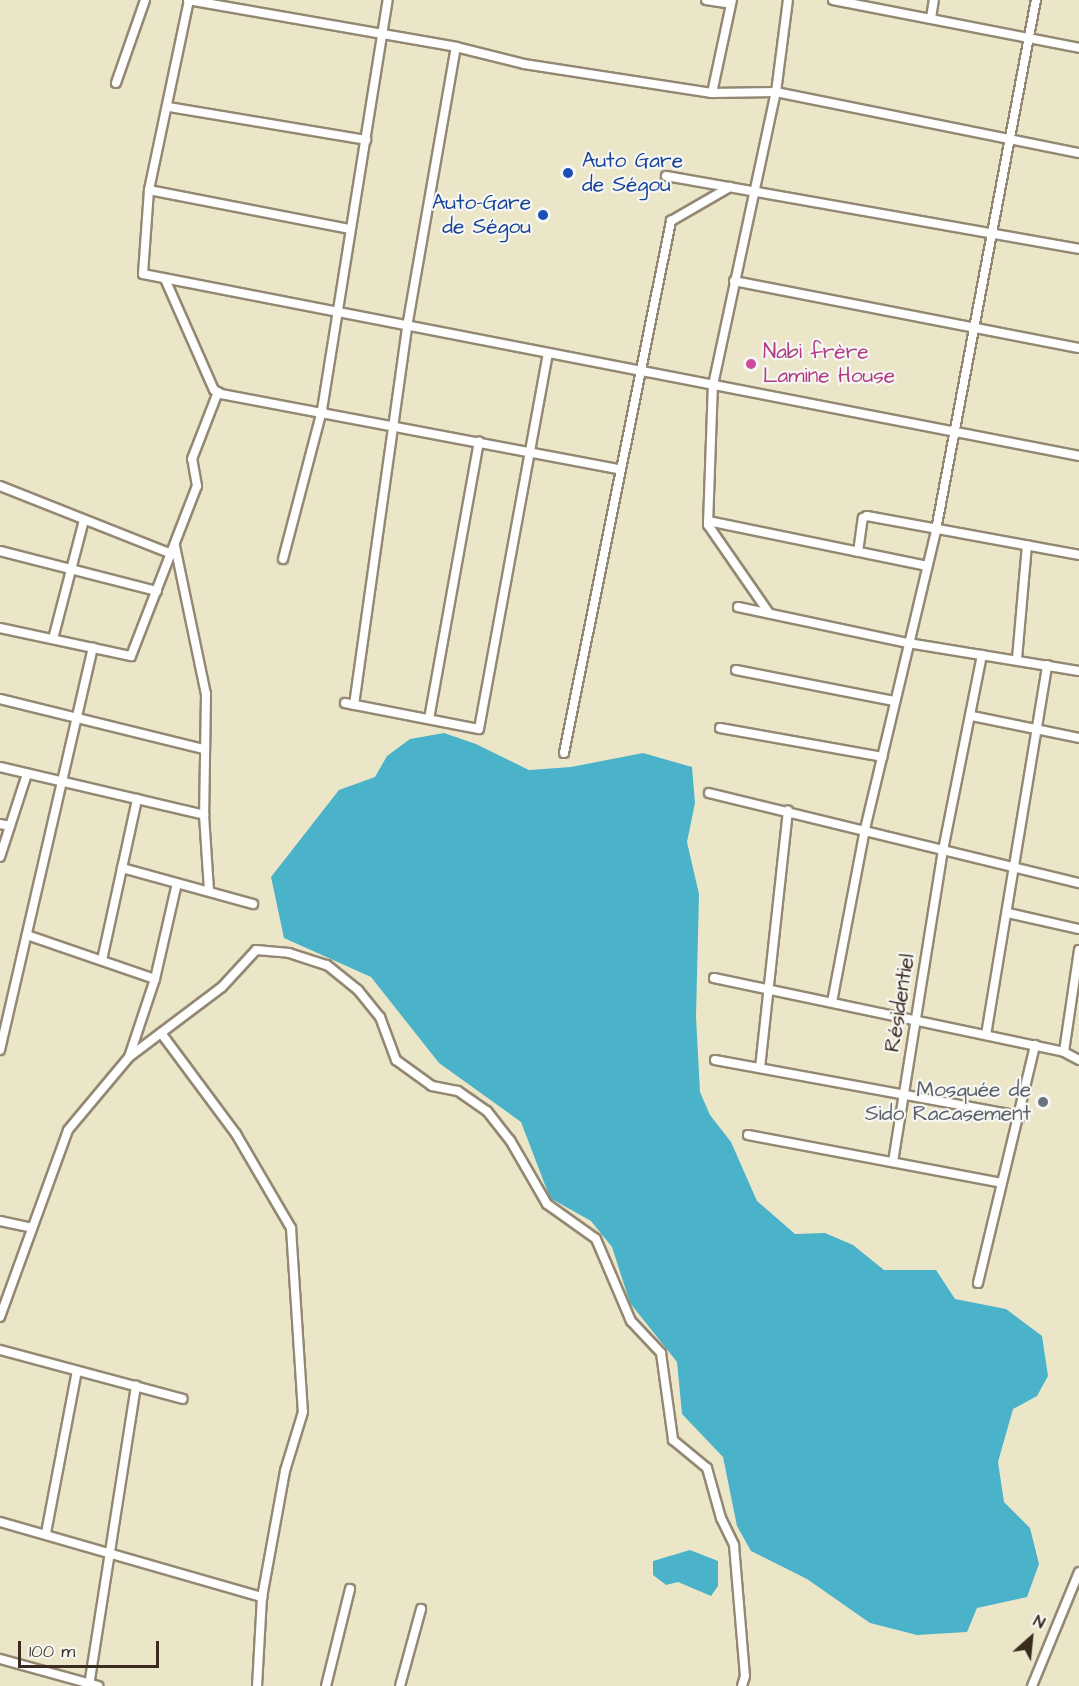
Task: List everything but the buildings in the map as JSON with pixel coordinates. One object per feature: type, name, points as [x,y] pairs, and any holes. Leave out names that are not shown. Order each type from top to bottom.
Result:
[{"type":"street","points":[[116,82],[145,0]]},
{"type":"street","points":[[1079,153],[1011,137],[776,92],[712,93],[524,64],[456,47],[189,0],[169,107],[150,190],[143,274],[1079,456]]},
{"type":"street","points":[[283,559],[322,410],[388,0]]},
{"type":"street","points":[[706,0],[731,2],[712,93]]},
{"type":"street","points":[[769,613],[708,521],[713,385],[776,92],[788,0]]},
{"type":"street","points":[[833,0],[1079,48]]},
{"type":"street","points":[[931,18],[934,0]]},
{"type":"street","points":[[832,1002],[865,829],[936,530],[952,432],[1036,0]]},
{"type":"street","points":[[456,47],[407,327],[350,704],[479,729],[532,451],[548,354]]},
{"type":"street","points":[[169,107],[366,140]]},
{"type":"street","points":[[666,176],[1079,249]]},
{"type":"street","points":[[564,753],[638,371],[671,221],[730,187]]},
{"type":"street","points":[[150,190],[350,229]]},
{"type":"street","points":[[0,628],[131,656],[197,486],[192,459],[218,392],[165,279]]},
{"type":"street","points":[[734,281],[1079,348]]},
{"type":"street","points":[[218,392],[322,410],[619,469]]},
{"type":"street","points":[[429,719],[479,441]]},
{"type":"street","points":[[0,486],[84,520],[173,550]]},
{"type":"street","points":[[858,552],[863,518],[867,516],[1079,555]]},
{"type":"street","points":[[53,639],[84,520]]},
{"type":"street","points":[[708,521],[927,566]]},
{"type":"street","points":[[1017,659],[1027,545]]},
{"type":"street","points":[[0,550],[157,591]]},
{"type":"street","points":[[173,550],[206,694],[204,815],[209,891]]},
{"type":"street","points":[[738,607],[908,643],[1017,659],[1079,671]]},
{"type":"street","points":[[0,1050],[93,648]]},
{"type":"street","name":"Résidentiel","points":[[893,1162],[943,850],[972,716],[982,655]]},
{"type":"street","points":[[986,1035],[1039,731],[1047,665]]},
{"type":"street","points":[[736,670],[894,701]]},
{"type":"street","points":[[0,699],[204,749]]},
{"type":"street","points":[[972,716],[1079,738]]},
{"type":"street","points":[[720,728],[882,757]]},
{"type":"street","points":[[0,767],[204,815]]},
{"type":"street","points":[[0,857],[27,774]]},
{"type":"street","points":[[709,793],[865,829],[1079,883]]},
{"type":"street","points":[[102,960],[136,799]]},
{"type":"street","points":[[760,1068],[788,811]]},
{"type":"street","points":[[0,824],[10,826]]},
{"type":"street","points":[[122,868],[253,904]]},
{"type":"street","points":[[129,1057],[155,980],[177,884]]},
{"type":"street","points":[[1008,913],[1079,929]]},
{"type":"street","points":[[27,935],[155,980]]},
{"type":"street","points":[[0,1317],[68,1130],[129,1057],[222,987],[256,950],[289,953],[327,965],[358,990],[380,1017],[396,1060],[432,1086],[458,1091],[487,1111],[510,1140],[547,1204],[596,1239],[631,1321],[661,1353],[673,1440],[707,1468],[721,1518],[734,1545],[745,1676],[742,1686]]},
{"type":"street","points":[[1064,1052],[1075,999],[1079,950]]},
{"type":"street","points":[[714,978],[1035,1045],[1064,1052],[1079,1060]]},
{"type":"street","points":[[161,1033],[236,1134],[291,1228],[303,1412],[285,1471],[262,1597],[257,1686]]},
{"type":"street","points":[[978,1283],[1021,1116],[1035,1045]]},
{"type":"street","points":[[715,1060],[1021,1116]]},
{"type":"street","points":[[748,1135],[1002,1183]]},
{"type":"street","points":[[0,1221],[32,1228]]},
{"type":"street","points":[[0,1350],[183,1399]]},
{"type":"street","points":[[46,1533],[77,1371]]},
{"type":"street","points":[[0,1659],[92,1685],[136,1386]]},
{"type":"street","points":[[0,1522],[46,1533],[262,1597]]},
{"type":"street","points":[[1032,1686],[1079,1572]]},
{"type":"street","points":[[326,1686],[350,1589]]},
{"type":"street","points":[[400,1686],[422,1609]]},
{"type":"water","points":[[444,733],[476,744],[529,770],[571,767],[643,753],[692,767],[695,803],[687,842],[699,894],[696,1017],[700,1092],[710,1115],[731,1142],[757,1201],[795,1234],[825,1233],[853,1245],[884,1270],[936,1270],[955,1299],[1006,1309],[1042,1336],[1048,1376],[1037,1396],[1013,1409],[998,1462],[1004,1502],[1030,1528],[1039,1564],[1027,1597],[977,1608],[967,1632],[917,1635],[870,1623],[807,1579],[751,1551],[737,1526],[723,1457],[682,1414],[677,1362],[630,1303],[612,1247],[591,1221],[550,1198],[521,1122],[439,1063],[371,977],[284,938],[271,877],[339,790],[375,777],[387,756],[410,739]]},
{"type":"water","points":[[690,1550],[718,1561],[718,1586],[711,1596],[678,1582],[666,1585],[653,1575],[653,1561]]},
{"type":"place","name":"Auto Gare de Ségou","points":[[568,173]]},
{"type":"place","name":"Auto-Gare de Ségou","points":[[543,215]]},
{"type":"place","name":"Nabi frère Lamine House","points":[[751,364]]},
{"type":"place","name":"Mosquée de Sido Racasement","points":[[1043,1102]]}]
